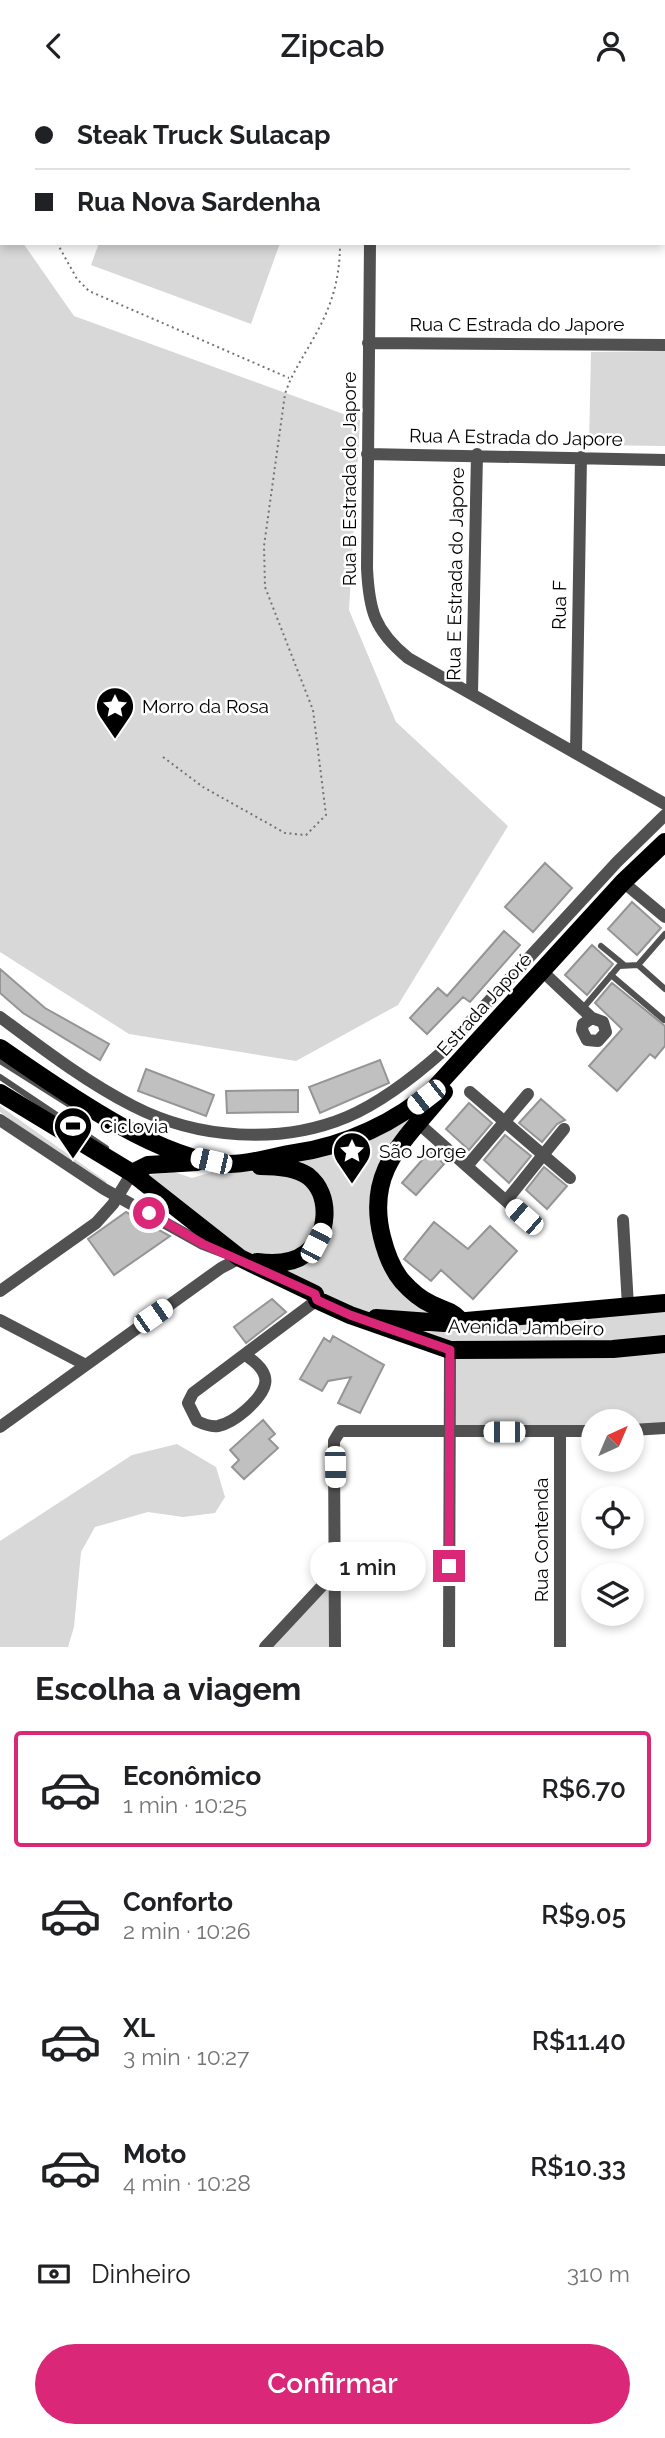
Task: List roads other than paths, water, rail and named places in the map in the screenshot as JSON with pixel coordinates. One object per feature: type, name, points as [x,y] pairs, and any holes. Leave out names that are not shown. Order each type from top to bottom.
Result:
[{"type":"main road","name":"Estrada Japoré","points":[[0,1048],[90,1108],[135,1133],[220,1163],[314,1150],[352,1138],[414,1106],[461,1062],[623,882],[665,842]]},
{"type":"main road","points":[[459,1319],[454,1313],[422,1299],[402,1281],[388,1259],[379,1226],[380,1184],[385,1167],[450,1084],[461,1062]]},
{"type":"main road","points":[[0,1093],[132,1174],[240,1258],[315,1294],[317,1300],[350,1315]]},
{"type":"main road","points":[[132,1174],[148,1165],[165,1162],[220,1163],[298,1171],[316,1185],[325,1213],[324,1226],[306,1254],[282,1263],[240,1258]]},
{"type":"main road","name":"Avenida Jambeiro","points":[[350,1315],[444,1323],[459,1319],[660,1305]]},
{"type":"main road","name":"Avenida Jambeiro","points":[[350,1315],[450,1350],[613,1349],[665,1344]]},
{"type":"street","name":"Rua B Estrada do Japore","points":[[370,245],[367,568],[368,602],[380,630],[408,658],[665,804]]},
{"type":"street","name":"Rua C Estrada do Japore","points":[[368,343],[665,345]]},
{"type":"street","name":"Rua A Estrada do Japore","points":[[367,454],[477,454],[665,460]]},
{"type":"street","name":"Rua E Estrada do Japore","points":[[472,694],[477,454]]},
{"type":"street","name":"Rua F","points":[[576,753],[581,457]]},
{"type":"street","points":[[0,1017],[94,1084],[135,1107],[172,1122],[211,1132],[253,1135],[314,1128],[347,1117],[376,1101],[416,1075],[443,1051],[617,862],[665,815]]},
{"type":"street","points":[[623,882],[665,917]]},
{"type":"street","points":[[542,971],[588,1013]]},
{"type":"street","points":[[470,1092],[570,1178]]},
{"type":"street","points":[[467,1166],[528,1094]]},
{"type":"street","points":[[418,1123],[524,1217]]},
{"type":"street","points":[[3,1125],[118,1196],[203,1244],[240,1258]]},
{"type":"street","points":[[506,1201],[564,1129]]},
{"type":"street","points":[[0,1291],[96,1223],[132,1174]]},
{"type":"street","points":[[623,1220],[628,1306]]},
{"type":"street","points":[[0,1427],[84,1364],[221,1268],[240,1258]]},
{"type":"street","points":[[245,1355],[263,1372],[267,1383],[263,1394],[227,1423],[214,1427],[197,1421],[188,1403],[193,1393],[317,1300]]},
{"type":"street","points":[[0,1320],[84,1364]]},
{"type":"street","points":[[449,1647],[450,1350]]},
{"type":"street","points":[[644,1429],[665,1428]]},
{"type":"street","points":[[335,1647],[334,1441],[340,1431],[581,1432]]},
{"type":"street","name":"Rua Contenda","points":[[560,1433],[561,1647]]},
{"type":"street","points":[[265,1647],[336,1571]]},
{"type":"lane","points":[[601,946],[631,968],[638,965],[665,934]]},
{"type":"lane","points":[[588,1013],[611,975],[623,964]]},
{"type":"lane","points":[[638,965],[665,989]]},
{"type":"lane","points":[[611,975],[664,1020]]},
{"type":"lane","points":[[0,1061],[49,1094],[139,1143],[220,1163]]},
{"type":"lane","points":[[0,1077],[119,1156],[132,1174]]},
{"type":"place","name":"Morro da Rosa","points":[[115,740]]},
{"type":"place","name":"Ciclovia","points":[[73,1160]]},
{"type":"place","name":"São Jorge","points":[[352,1185]]}]
